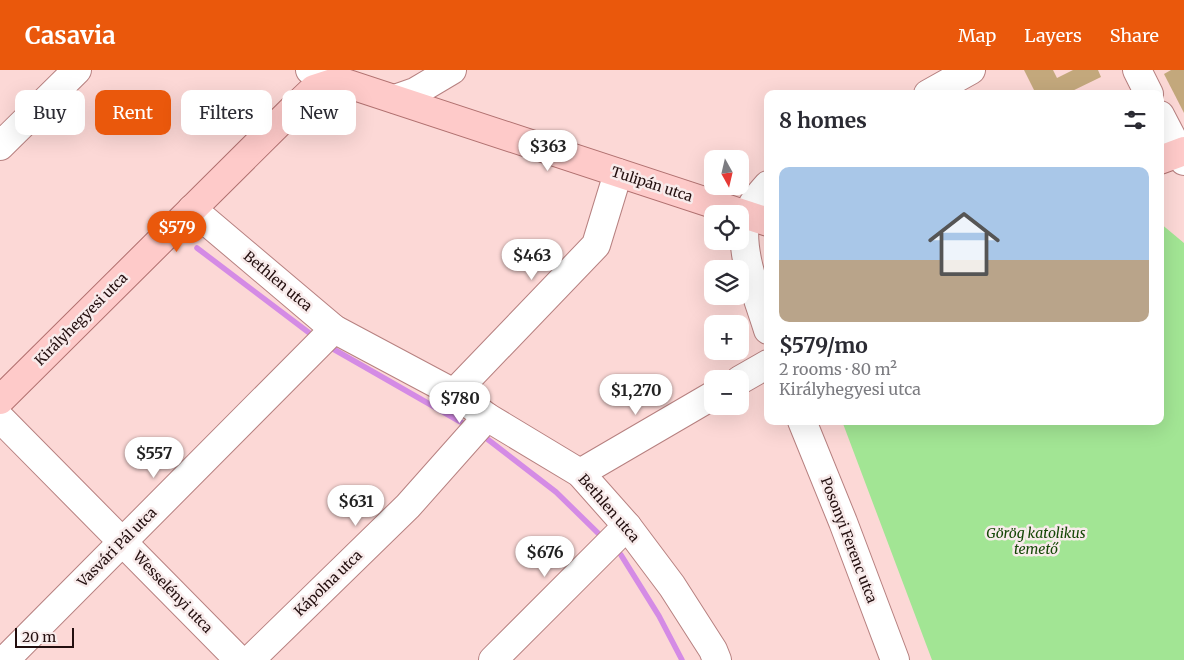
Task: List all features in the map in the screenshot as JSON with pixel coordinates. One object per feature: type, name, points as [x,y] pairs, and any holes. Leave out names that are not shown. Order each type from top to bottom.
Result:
[{"type":"main road","name":"Tulipán utca","points":[[320,73],[757,218]]},
{"type":"main road","name":"Királyhegyesi utca","points":[[0,400],[314,89],[320,73]]},
{"type":"street","points":[[0,146],[77,70]]},
{"type":"street","points":[[395,99],[414,92],[452,70]]},
{"type":"street","points":[[935,90],[971,70]]},
{"type":"street","points":[[1137,70],[1147,90]]},
{"type":"street","points":[[1164,125],[1177,156]]},
{"type":"street","points":[[454,393],[596,245],[618,173]]},
{"type":"street","points":[[764,197],[757,218],[744,237],[748,266],[764,317]]},
{"type":"street","name":"Bethlen utca","points":[[192,209],[334,329],[454,393],[487,417],[580,473],[627,526],[672,586],[713,650],[717,660]]},
{"type":"street","name":"Vasvári Pál utca","points":[[5,660],[334,329]]},
{"type":"street","points":[[749,375],[764,366]]},
{"type":"street","points":[[580,473],[704,401]]},
{"type":"street","name":"Kápolna utca","points":[[250,660],[408,506],[487,417]]},
{"type":"street","name":"Wesselényi utca","points":[[0,418],[239,660]]},
{"type":"street","name":"Posonyi Ferenc utca","points":[[804,425],[843,522],[895,660]]},
{"type":"street","points":[[493,660],[627,526]]},
{"type":"green space","name":"Görög katolikus temető","points":[[1164,226],[1184,243],[1184,660],[932,660],[844,425],[1164,425]]},
{"type":"building","points":[[1024,70],[1053,70],[1057,78],[1073,70],[1098,70],[1101,77],[1074,90],[1034,90]]},
{"type":"building","points":[[1171,70],[1184,70],[1184,113],[1164,74]]},
{"type":"waterway","points":[[197,248],[316,338]]},
{"type":"waterway","points":[[328,346],[466,425]]},
{"type":"waterway","points":[[486,438],[556,492],[602,537]]},
{"type":"waterway","points":[[621,555],[659,616],[682,660]]}]
